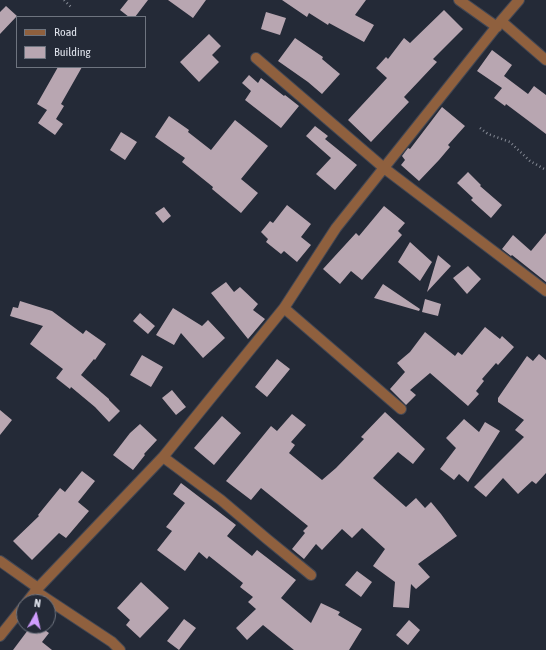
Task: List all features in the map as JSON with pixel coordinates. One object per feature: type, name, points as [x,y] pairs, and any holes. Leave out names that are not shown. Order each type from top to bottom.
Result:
[{"type":"street","points":[[459,0],[499,24],[546,60]]},
{"type":"street","points":[[33,594],[163,457],[284,308],[336,228],[499,24],[520,0]]},
{"type":"street","points":[[256,58],[384,168],[546,291]]},
{"type":"street","points":[[284,308],[401,408]]},
{"type":"street","points":[[163,457],[221,500],[311,575]]},
{"type":"street","points":[[0,561],[112,642],[120,650]]},
{"type":"street","points":[[0,636],[16,616]]},
{"type":"path","points":[[64,0],[71,7]]},
{"type":"path","points":[[480,128],[488,134],[510,142],[530,161],[546,170]]},
{"type":"building","points":[[128,0],[148,0],[136,16],[128,16],[120,10]]},
{"type":"building","points":[[168,0],[206,0],[193,18]]},
{"type":"building","points":[[282,0],[366,0],[355,15],[374,25],[364,42],[329,23],[328,25],[309,13],[307,17]]},
{"type":"building","points":[[6,6],[17,16],[0,34],[0,12]]},
{"type":"building","points":[[444,10],[463,29],[433,59],[437,62],[404,97],[409,102],[371,142],[348,120],[387,78],[376,68],[386,57],[388,59],[404,38],[410,43]]},
{"type":"building","points":[[266,12],[286,18],[280,35],[261,29]]},
{"type":"building","points":[[209,34],[221,46],[212,55],[219,62],[199,82],[180,62]]},
{"type":"building","points":[[295,38],[323,57],[322,59],[340,74],[322,94],[308,82],[278,61]]},
{"type":"building","points":[[492,50],[512,65],[504,76],[528,94],[534,86],[546,95],[546,134],[506,104],[505,106],[494,98],[502,88],[477,71]]},
{"type":"building","points":[[57,68],[81,68],[61,104],[64,106],[56,119],[63,124],[55,135],[38,123],[47,110],[37,104]]},
{"type":"building","points":[[249,75],[258,83],[261,78],[299,106],[281,128],[245,100],[251,91],[242,83]]},
{"type":"building","points":[[442,107],[465,126],[448,145],[450,147],[419,181],[401,165],[405,160],[402,156],[408,148],[410,149]]},
{"type":"building","points":[[169,116],[189,130],[188,132],[211,150],[235,120],[268,146],[241,179],[258,193],[241,213],[212,189],[213,187],[182,162],[185,158],[155,137]]},
{"type":"building","points":[[315,126],[328,136],[325,139],[357,165],[335,190],[316,174],[331,158],[306,136]]},
{"type":"building","points":[[121,132],[137,142],[125,160],[110,150]]},
{"type":"building","points":[[468,172],[481,185],[480,186],[502,205],[491,218],[471,200],[473,198],[457,183]]},
{"type":"building","points":[[287,205],[311,224],[301,237],[311,245],[297,262],[284,251],[281,254],[266,242],[268,239],[261,232],[270,221],[273,223]]},
{"type":"building","points":[[384,206],[405,223],[398,231],[402,235],[362,280],[351,271],[340,284],[323,269],[356,233],[359,236]]},
{"type":"building","points":[[164,207],[171,216],[163,223],[155,213]]},
{"type":"building","points":[[546,233],[546,282],[512,255],[511,256],[502,249],[513,235],[531,251]]},
{"type":"building","points":[[410,242],[432,262],[420,281],[398,262]]},
{"type":"building","points":[[438,255],[451,266],[427,292]]},
{"type":"building","points":[[468,266],[481,279],[467,294],[453,278]]},
{"type":"building","points":[[226,282],[234,292],[240,287],[258,304],[253,310],[265,319],[248,339],[211,293]]},
{"type":"building","points":[[383,284],[420,309],[419,311],[374,298]]},
{"type":"building","points":[[425,299],[441,304],[438,316],[422,312]]},
{"type":"building","points":[[20,301],[52,311],[83,334],[86,330],[106,344],[95,360],[94,359],[81,375],[109,399],[120,411],[109,422],[95,407],[71,387],[70,389],[56,378],[63,369],[30,344],[43,326],[10,316],[13,307],[18,308]]},
{"type":"building","points":[[173,308],[202,326],[208,320],[225,338],[203,358],[181,333],[174,345],[156,335]]},
{"type":"building","points":[[140,313],[155,326],[148,334],[133,321]]},
{"type":"building","points":[[485,327],[500,339],[502,336],[514,347],[498,365],[496,363],[482,379],[484,381],[476,391],[479,394],[468,406],[430,373],[410,390],[416,395],[406,405],[390,389],[405,372],[397,363],[410,352],[425,332],[455,356],[458,352],[462,355]]},
{"type":"building","points":[[539,354],[546,360],[546,473],[536,484],[532,481],[518,494],[503,478],[486,497],[474,487],[524,437],[515,430],[524,420],[498,402],[498,398],[527,356],[533,361]]},
{"type":"building","points":[[142,355],[163,367],[151,387],[130,375]]},
{"type":"building","points":[[277,359],[290,369],[267,397],[255,387]]},
{"type":"building","points":[[172,390],[186,407],[176,415],[162,398]]},
{"type":"building","points":[[0,410],[12,420],[0,435]]},
{"type":"building","points":[[385,412],[425,449],[413,464],[398,452],[373,478],[406,507],[416,498],[425,508],[431,502],[457,536],[418,564],[430,577],[416,589],[411,584],[409,608],[393,607],[395,582],[373,566],[385,549],[362,528],[352,538],[342,529],[322,550],[316,544],[304,559],[292,549],[305,533],[303,531],[308,526],[261,488],[251,500],[226,481],[271,426],[277,431],[292,414],[306,425],[291,442],[295,445],[289,453],[322,480],[364,439],[361,437]]},
{"type":"building","points":[[222,416],[241,433],[214,465],[194,448]]},
{"type":"building","points":[[464,419],[479,432],[485,422],[500,431],[468,482],[459,474],[454,480],[440,469],[456,448],[446,438]]},
{"type":"building","points":[[140,424],[157,440],[144,454],[145,455],[133,470],[113,455],[130,433]]},
{"type":"building","points":[[82,471],[95,481],[78,502],[89,511],[66,538],[59,533],[32,560],[13,541],[39,516],[38,515],[60,488],[65,492]]},
{"type":"building","points":[[181,483],[236,525],[227,536],[252,556],[257,550],[296,580],[281,598],[311,623],[321,603],[340,612],[338,615],[362,629],[349,650],[294,650],[263,625],[247,640],[236,628],[256,609],[248,602],[253,597],[240,587],[243,583],[209,556],[207,559],[199,552],[185,571],[157,550],[172,531],[166,527],[185,503],[173,494]]},
{"type":"building","points":[[357,571],[372,582],[361,597],[345,585]]},
{"type":"building","points":[[141,582],[169,608],[140,638],[126,625],[130,620],[117,608]]},
{"type":"building","points":[[184,619],[196,628],[179,650],[167,641]]},
{"type":"building","points":[[409,620],[420,630],[408,645],[396,635]]},
{"type":"building","points":[[25,634],[48,634],[42,642],[52,650],[13,650]]}]
